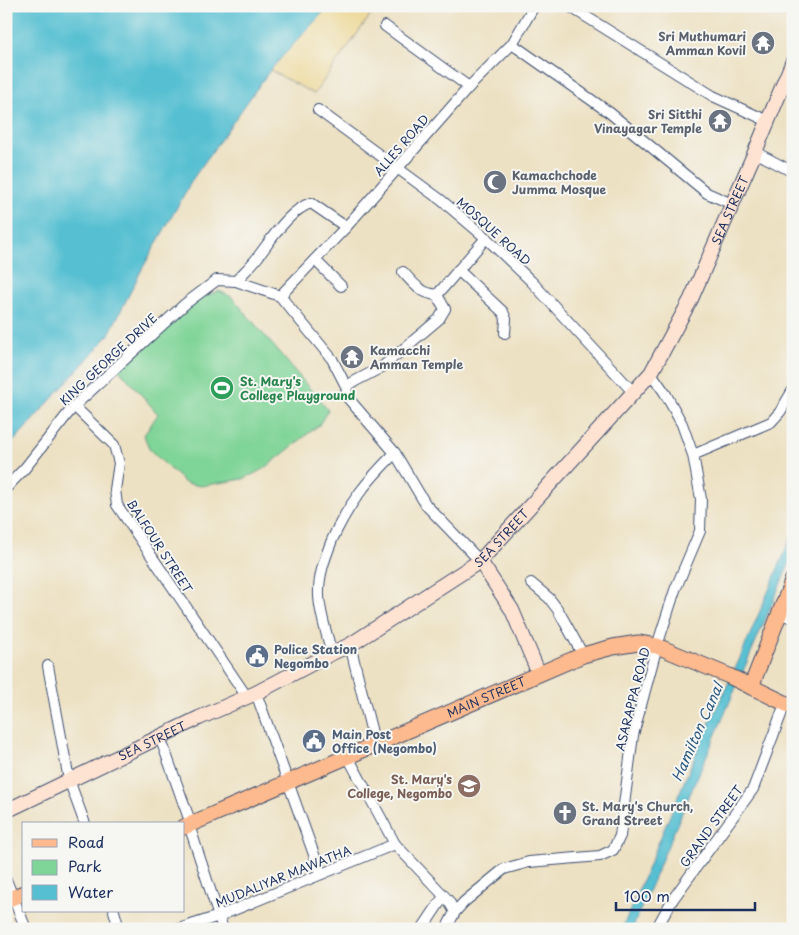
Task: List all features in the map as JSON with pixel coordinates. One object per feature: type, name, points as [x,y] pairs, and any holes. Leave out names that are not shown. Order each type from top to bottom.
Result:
[{"type":"main road","points":[[751,687],[786,615],[793,579]]},
{"type":"main road","name":"MAIN STREET","points":[[188,825],[583,655],[613,647],[638,643],[657,646],[729,676],[789,705]]},
{"type":"street","name":"ALLES ROAD","points":[[280,296],[346,227],[469,87],[512,44],[534,6]]},
{"type":"street","points":[[568,6],[713,96],[768,121]]},
{"type":"street","points":[[385,26],[469,87]]},
{"type":"street","points":[[512,44],[610,113],[707,192],[732,204]]},
{"type":"street","name":"SEA STREET","points":[[6,811],[252,695],[350,645],[480,560],[651,373],[691,299],[793,61]]},
{"type":"street","name":"MOSQUE ROAD","points":[[318,110],[441,200],[486,238],[531,281],[633,392]]},
{"type":"street","points":[[755,152],[793,172]]},
{"type":"street","points":[[346,227],[311,203],[302,206],[274,233],[256,259],[236,281],[280,296],[332,359],[346,386],[348,398],[395,454],[426,505],[480,560],[512,610],[539,674]]},
{"type":"street","points":[[437,295],[486,238]]},
{"type":"street","points":[[315,260],[342,286]]},
{"type":"street","points":[[458,270],[503,312],[506,319],[504,333]]},
{"type":"street","points":[[403,272],[419,290],[427,294],[437,295]]},
{"type":"street","name":"KING GEORGE DRIVE","points":[[6,488],[25,468],[74,406],[185,304],[217,280],[236,281]]},
{"type":"street","points":[[346,386],[382,367],[439,319],[445,309],[437,295]]},
{"type":"street","name":"ASARAPPA ROAD","points":[[446,929],[455,912],[464,902],[504,869],[529,862],[600,856],[613,850],[620,836],[633,735],[657,646],[675,590],[700,531],[701,499],[693,455],[682,424],[665,393],[651,373]]},
{"type":"street","points":[[693,455],[771,422],[780,412],[793,390]]},
{"type":"street","name":"BALFOUR STREET","points":[[74,406],[114,446],[119,463],[115,490],[117,505],[252,695],[288,782],[321,874]]},
{"type":"street","points":[[332,653],[319,597],[323,561],[342,517],[357,496],[395,454]]},
{"type":"street","points":[[531,583],[549,598],[558,610],[583,655]]},
{"type":"street","points":[[350,645],[375,745]]},
{"type":"street","points":[[48,666],[69,780],[84,822]]},
{"type":"street","name":"GRAND STREET","points":[[656,929],[673,898],[753,789],[789,705]]},
{"type":"street","points":[[160,737],[223,929]]},
{"type":"street","points":[[348,757],[395,844],[444,896],[455,912]]},
{"type":"street","name":"MUDALIYAR MAWATHA","points":[[179,929],[219,916],[395,844]]},
{"type":"street","points":[[6,880],[26,929]]},
{"type":"street","points":[[422,929],[444,896]]},
{"type":"street","points":[[114,912],[119,929]]},
{"type":"green space","name":"St. Mary's College Playground","points":[[219,291],[232,297],[328,410],[319,425],[264,469],[243,479],[201,486],[185,483],[149,449],[144,435],[158,414],[117,367],[185,304]]},
{"type":"sand","points":[[329,6],[377,6],[314,94],[270,70]]},
{"type":"water","points":[[6,6],[329,6],[270,70],[194,177],[141,271],[108,336],[6,450]]},
{"type":"water","points":[[793,533],[793,555],[632,929],[622,929],[703,737],[740,658]]},
{"type":"place","name":"Sri Muthumari Amman Kovil","points":[[763,43]]},
{"type":"place","name":"Sri Sitthi Vinayagar Temple","points":[[720,121]]},
{"type":"place","name":"Kamachchode Jumma Mosque","points":[[495,182]]},
{"type":"place","name":"Kamacchi Amman Temple","points":[[352,357]]},
{"type":"place","name":"St. Mary's College Playground","points":[[222,388]]},
{"type":"place","name":"Police Station Negombo","points":[[257,656]]},
{"type":"place","name":"Main Post Office (Negombo)","points":[[314,741]]},
{"type":"place","name":"St. Mary's College, Negombo","points":[[469,786]]},
{"type":"place","name":"St. Mary's Church, Grand Street","points":[[565,813]]},
{"type":"water label","name":"Hamilton Canal","points":[[697,732]]}]
